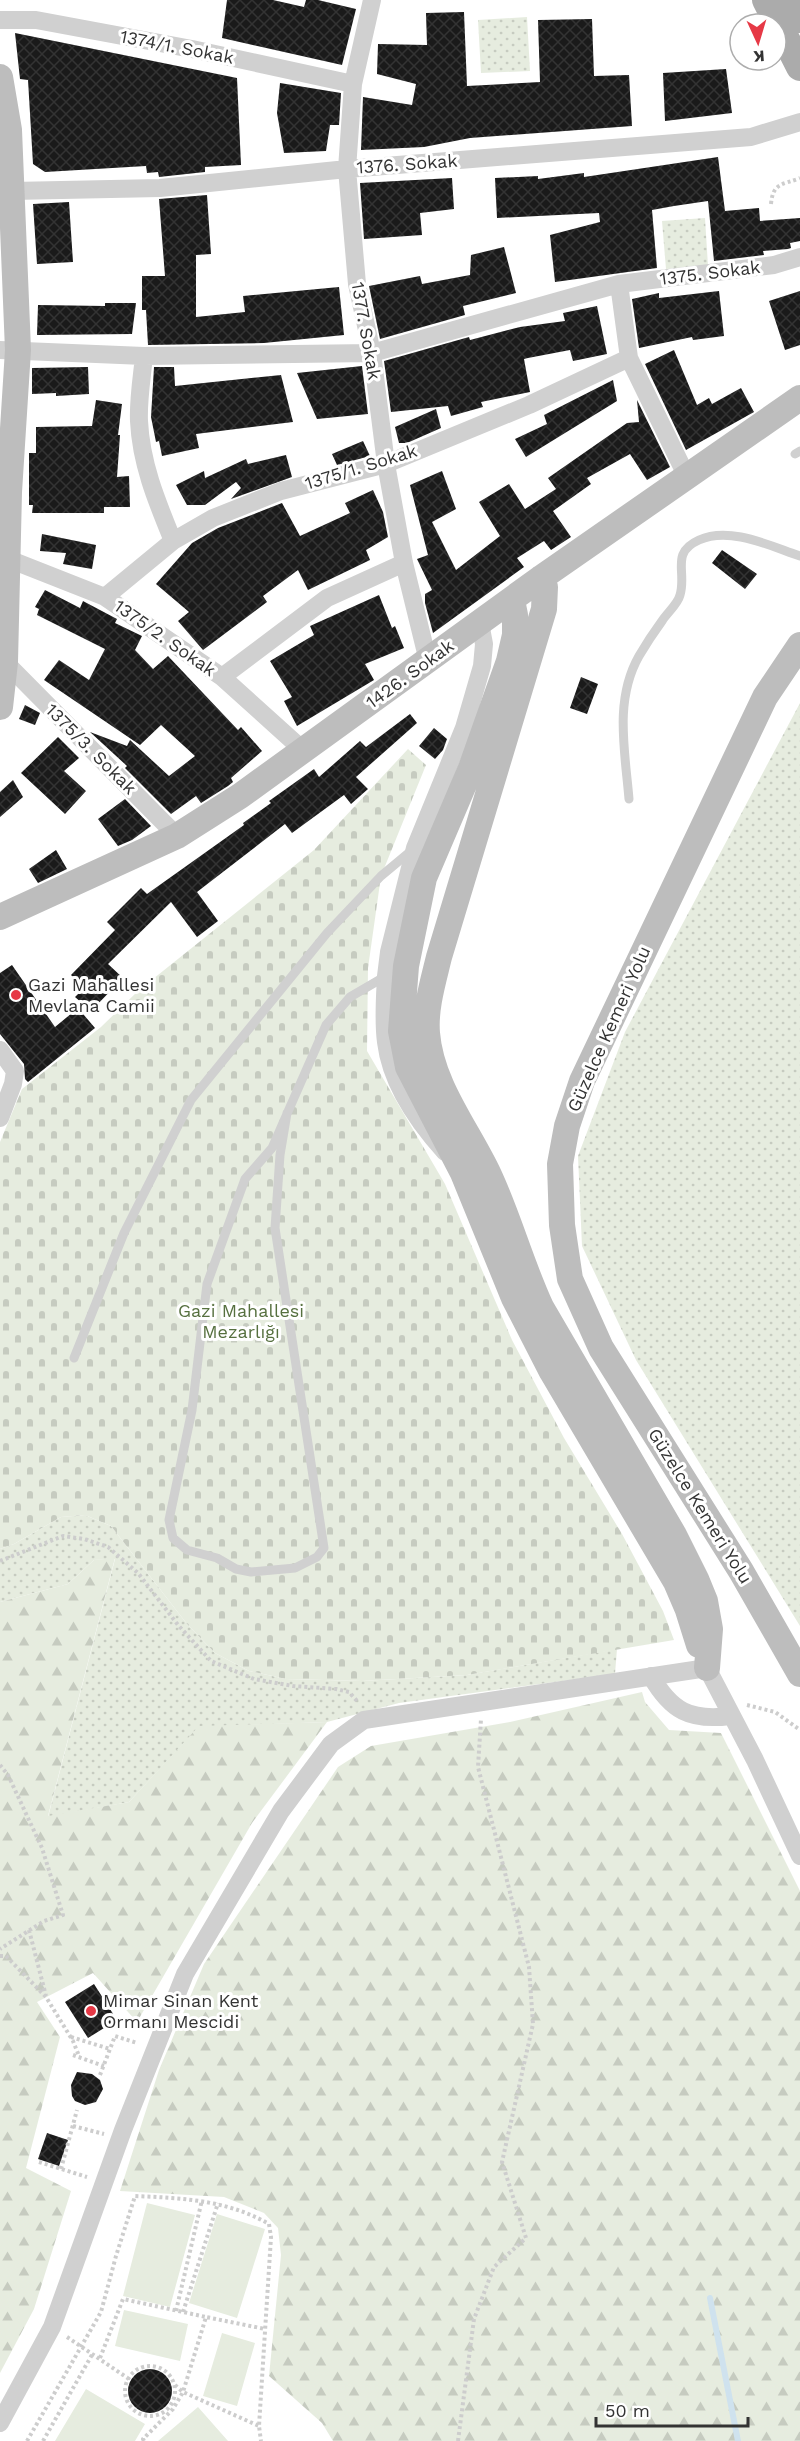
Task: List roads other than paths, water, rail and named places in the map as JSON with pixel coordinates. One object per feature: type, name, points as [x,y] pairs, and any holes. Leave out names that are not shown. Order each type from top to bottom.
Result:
[{"type":"main road","points":[[790,5],[800,67]]},
{"type":"street","name":"1377. Sokak","points":[[372,0],[353,84],[347,169],[357,284],[372,353],[386,464],[404,563],[428,661]]},
{"type":"street","name":"1374/1. Sokak","points":[[0,20],[36,20],[192,49],[353,84]]},
{"type":"street","points":[[0,77],[9,130],[12,190],[7,227],[9,350],[4,492],[6,558],[0,707]]},
{"type":"street","name":"1376. Sokak","points":[[12,190],[160,188],[347,169],[751,137],[800,122]]},
{"type":"street","name":"1375. Sokak","points":[[9,350],[144,356],[372,353],[619,284],[774,265],[800,257]]},
{"type":"street","points":[[619,284],[629,358],[686,475]]},
{"type":"street","points":[[144,356],[139,419],[142,454],[151,488],[173,541]]},
{"type":"street","name":"1375/1. Sokak","points":[[105,597],[173,541],[213,518],[280,491],[386,464],[530,405],[629,358]]},
{"type":"street","name":"1426. Sokak","points":[[0,917],[177,836],[240,796],[541,578],[686,475],[800,398]]},
{"type":"street","name":"1375/2. Sokak","points":[[6,558],[105,597],[222,677],[304,751]]},
{"type":"street","points":[[222,677],[327,598],[404,563]]},
{"type":"street","points":[[541,578],[545,587],[543,609],[439,957],[427,1011],[427,1034],[439,1078],[489,1174],[525,1272],[541,1307],[674,1535],[696,1579],[705,1601],[710,1629],[707,1668]]},
{"type":"street","points":[[396,971],[424,878],[474,759],[510,661],[515,635],[512,600]]},
{"type":"street","points":[[480,623],[484,644],[482,666],[464,728],[415,848],[389,952],[396,971],[401,1008],[401,1031],[408,1067],[463,1173],[514,1298],[552,1372],[676,1582],[707,1668],[735,1710],[755,1760],[800,1856]]},
{"type":"street","name":"Güzelce Kemeri Yolu","points":[[800,645],[765,698],[582,1081],[567,1126],[560,1164],[562,1225],[570,1279],[601,1348],[741,1571],[800,1674]]},
{"type":"street","name":"1375/3. Sokak","points":[[3,663],[177,836]]},
{"type":"street","points":[[396,971],[439,957]]},
{"type":"street","points":[[0,1050],[15,1071],[14,1084],[0,1118]]},
{"type":"street","points":[[0,2423],[52,2327],[120,2139],[185,1974],[281,1811],[331,1744],[364,1720],[707,1668]]},
{"type":"street","points":[[651,1676],[660,1692],[672,1705],[692,1716],[713,1718],[735,1710]]},
{"type":"lane","points":[[629,799],[622,718],[626,689],[638,657],[680,597],[681,557],[687,546],[701,539],[717,536],[746,538],[800,556]]},
{"type":"lane","points":[[74,1358],[124,1233],[191,1100],[327,933],[381,876],[415,848]]},
{"type":"lane","points":[[287,1113],[280,1155],[275,1228],[324,1548],[317,1557],[295,1568],[251,1572],[236,1569],[217,1558],[187,1550],[173,1538],[169,1520],[192,1410],[207,1284],[245,1179],[272,1148],[287,1113],[326,1025],[350,997],[396,971]]},
{"type":"waterway","points":[[710,2298],[738,2441]]},
{"type":"place","name":"Gazi Mahallesi Mevlana Camii","points":[[16,995]]},
{"type":"place","name":"Mimar Sinan Kent Ormanı Mescidi","points":[[91,2011]]},
{"type":"park label","name":"Gazi Mahallesi Mezarlığı","points":[[241,1321]]}]
